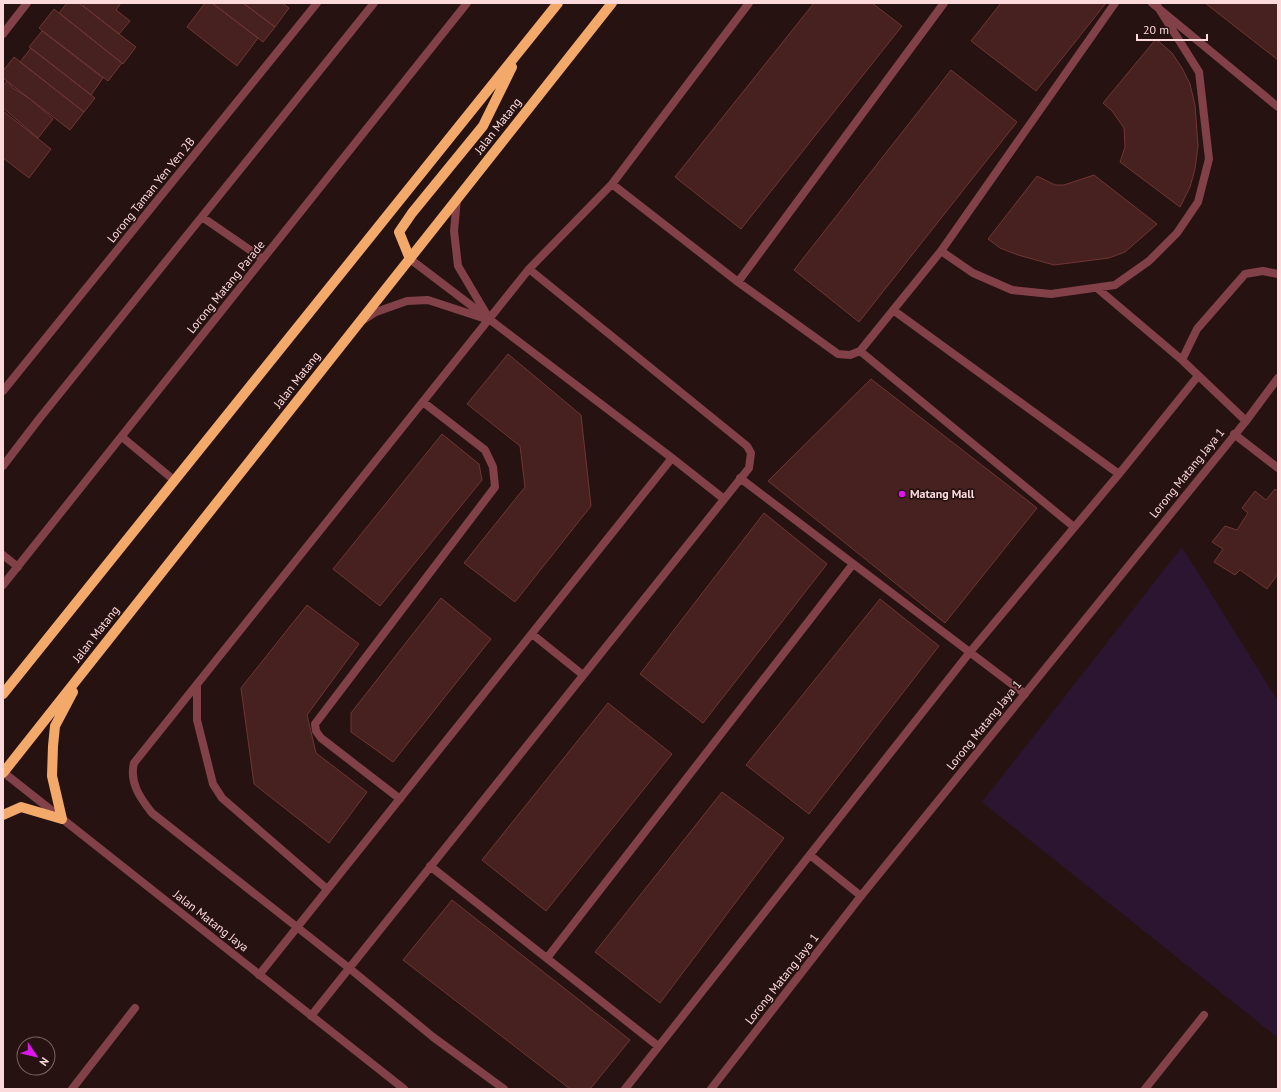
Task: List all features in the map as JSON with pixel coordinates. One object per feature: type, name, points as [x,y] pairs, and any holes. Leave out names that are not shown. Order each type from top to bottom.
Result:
[{"type":"main road","points":[[3,694],[558,3]]},
{"type":"main road","name":"Jalan Matang","points":[[3,773],[612,3]]},
{"type":"main road","points":[[410,259],[399,232],[412,213],[483,126],[521,49]]},
{"type":"main road","points":[[3,815],[20,807],[62,819],[52,776],[55,726],[85,670]]},
{"type":"street","points":[[3,34],[27,3]]},
{"type":"street","name":"Lorong Taman Yen Yen 2B","points":[[3,391],[316,3]]},
{"type":"street","points":[[3,466],[39,419],[374,3]]},
{"type":"street","name":"Lorong Matang Parade","points":[[3,585],[467,3]]},
{"type":"street","points":[[504,1089],[433,1037],[349,968],[152,813],[142,801],[133,778],[132,771],[134,763],[530,269],[612,184],[749,3]]},
{"type":"street","points":[[738,282],[944,3]]},
{"type":"street","points":[[612,184],[738,282],[838,354],[850,355],[860,351],[941,251],[1115,3]]},
{"type":"street","points":[[941,251],[973,273],[1012,290],[1051,294],[1115,285],[1149,261],[1176,233],[1198,202],[1209,159],[1199,72],[1155,5]]},
{"type":"street","points":[[1155,5],[1278,107]]},
{"type":"street","points":[[457,199],[454,231],[458,266],[489,320]]},
{"type":"street","points":[[202,217],[263,259]]},
{"type":"street","points":[[410,259],[724,499]]},
{"type":"street","points":[[311,1016],[749,468],[751,453],[747,446],[530,269]]},
{"type":"street","points":[[1182,360],[1197,330],[1245,274],[1263,271],[1278,274]]},
{"type":"street","points":[[1098,288],[1182,360],[1246,421]]},
{"type":"street","points":[[359,324],[376,312],[407,300],[428,300],[489,320]]},
{"type":"street","points":[[893,310],[1119,474]]},
{"type":"street","points":[[860,351],[1074,527]]},
{"type":"street","points":[[625,1089],[970,652],[1119,474],[1198,376]]},
{"type":"street","name":"Lorong Matang Jaya 1","points":[[711,1089],[861,896],[1246,421],[1278,378]]},
{"type":"street","points":[[400,799],[321,738],[316,731],[315,724],[495,487],[493,467],[485,450],[423,402]]},
{"type":"street","points":[[1234,434],[1278,468]]},
{"type":"street","points":[[122,437],[175,481]]},
{"type":"street","points":[[259,975],[672,458]]},
{"type":"street","points":[[740,478],[1026,694]]},
{"type":"street","points":[[3,555],[18,567]]},
{"type":"street","points":[[547,958],[854,564]]},
{"type":"street","points":[[532,634],[583,675]]},
{"type":"street","points":[[197,685],[197,720],[213,784],[218,793],[327,889]]},
{"type":"street","name":"Jalan Matang Jaya","points":[[3,773],[402,1088]]},
{"type":"street","points":[[810,856],[861,896]]},
{"type":"street","points":[[430,866],[658,1046]]},
{"type":"street","points":[[72,1089],[135,1008]]},
{"type":"street","points":[[1145,1089],[1204,1015]]},
{"type":"shaded area","points":[[1182,547],[1278,701],[1278,1038],[982,802]]},
{"type":"building","points":[[67,3],[79,3],[136,47],[123,64],[59,13]]},
{"type":"building","points":[[85,3],[121,3],[116,10],[130,21],[119,34],[83,6]]},
{"type":"building","points":[[205,3],[212,3],[258,38],[237,66],[187,27]]},
{"type":"building","points":[[212,3],[243,3],[275,27],[263,42]]},
{"type":"building","points":[[243,3],[282,3],[289,8],[275,27]]},
{"type":"building","points":[[814,3],[872,3],[902,26],[741,229],[675,177]]},
{"type":"building","points":[[1001,3],[1106,3],[1036,91],[971,41]]},
{"type":"building","points":[[1205,3],[1278,3],[1278,60]]},
{"type":"building","points":[[54,9],[122,63],[108,81],[39,28]]},
{"type":"building","points":[[42,31],[103,78],[91,95],[29,47]]},
{"type":"building","points":[[1156,39],[1172,53],[1182,68],[1190,84],[1195,105],[1198,146],[1195,169],[1190,187],[1180,207],[1120,162],[1125,147],[1124,128],[1112,111],[1103,103]]},
{"type":"building","points":[[31,48],[95,98],[84,112],[20,62]]},
{"type":"building","points":[[14,57],[84,112],[70,130],[3,78],[3,71]]},
{"type":"building","points":[[951,70],[1017,122],[859,322],[794,270]]},
{"type":"building","points":[[7,81],[13,88],[30,99],[53,119],[38,138],[3,108],[3,86]]},
{"type":"building","points":[[3,111],[51,149],[29,178],[3,158]]},
{"type":"building","points":[[1094,175],[1157,224],[1125,252],[1109,258],[1054,265],[1018,255],[1000,248],[988,239],[1037,176],[1055,185],[1064,185]]},
{"type":"building","points":[[508,354],[581,415],[591,506],[515,602],[464,563],[525,487],[520,446],[467,404]]},
{"type":"building","name":"Matang Mall","points":[[871,379],[1037,508],[945,623],[768,481]]},
{"type":"building","points":[[442,434],[479,464],[482,480],[380,606],[333,569]]},
{"type":"building","points":[[1275,489],[1278,491],[1278,574],[1267,589],[1240,570],[1235,575],[1214,562],[1223,549],[1212,542],[1225,526],[1237,530],[1248,513],[1242,508],[1255,491],[1266,500]]},
{"type":"building","points":[[764,513],[827,564],[703,723],[640,674]]},
{"type":"building","points":[[441,598],[491,639],[393,762],[351,732],[351,713]]},
{"type":"building","points":[[880,599],[939,646],[809,814],[746,765]]},
{"type":"building","points":[[307,605],[359,644],[307,715],[316,753],[367,792],[329,843],[254,784],[241,688]]},
{"type":"building","points":[[608,703],[672,754],[546,911],[482,860]]},
{"type":"building","points":[[722,792],[784,838],[660,1003],[595,952]]},
{"type":"building","points":[[452,900],[630,1040],[590,1089],[570,1089],[403,960]]},
{"type":"place","name":"Matang Mall","points":[[902,494]]}]
